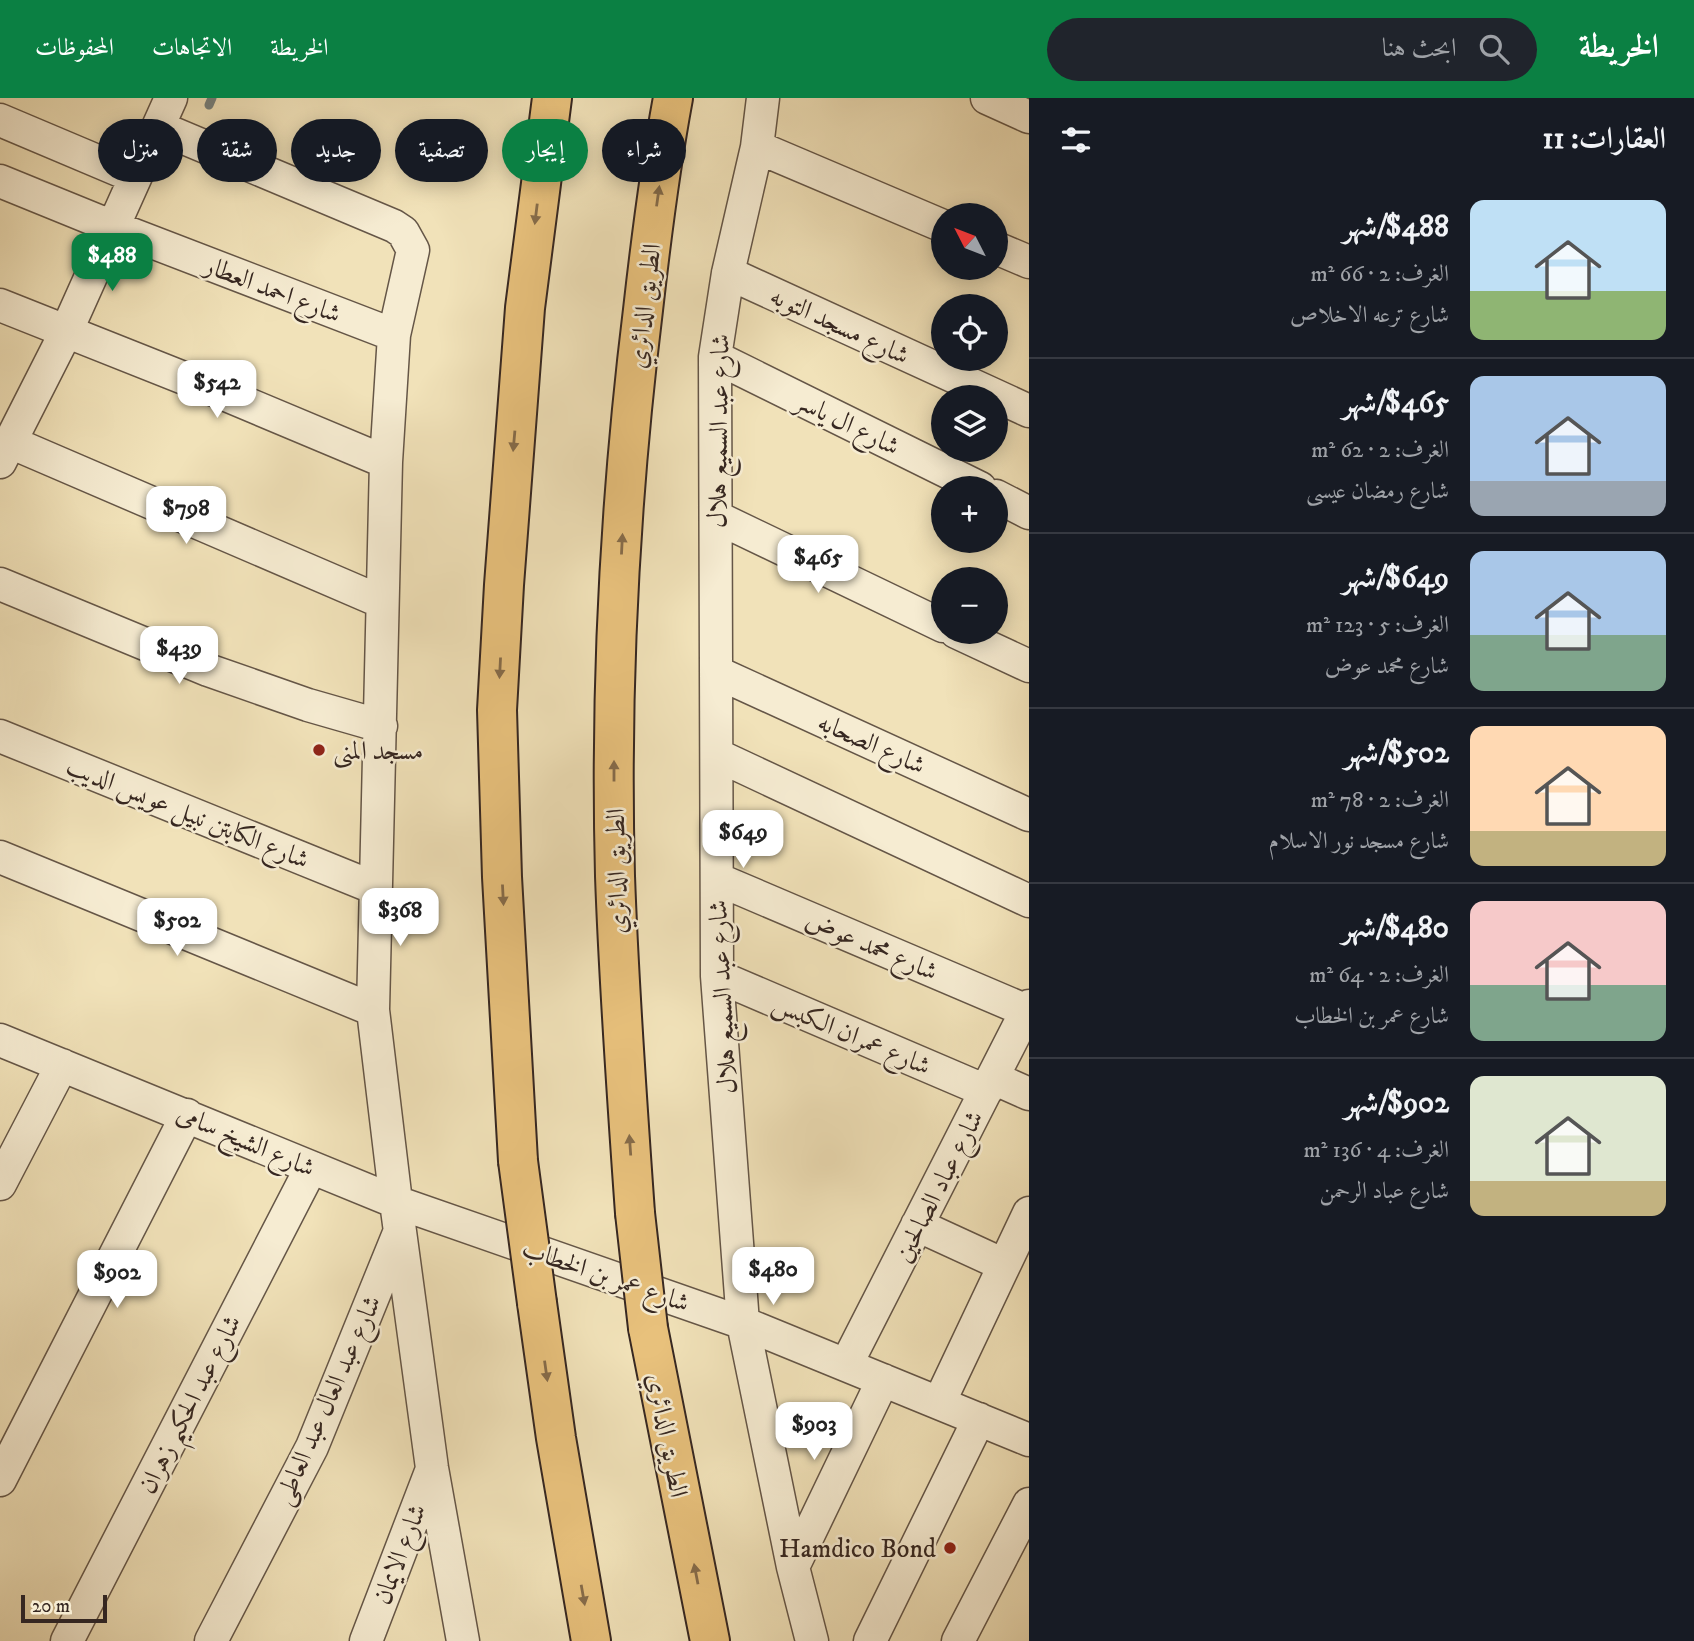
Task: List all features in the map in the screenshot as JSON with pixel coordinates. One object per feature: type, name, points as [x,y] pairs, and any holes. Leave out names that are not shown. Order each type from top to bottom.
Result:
[{"type":"highway","points":[[552,98],[525,308],[505,558],[497,710],[502,877],[518,1161],[556,1438],[591,1641]]},
{"type":"highway","name":"الطريق الدائري","points":[[673,98],[634,379],[624,509],[617,639],[615,874],[635,1213],[648,1328],[710,1641]]},
{"type":"street","points":[[162,119],[171,98]]},
{"type":"street","name":"شارع عبد السميع هلال","points":[[763,98],[757,147],[728,273],[716,357],[717,976],[743,1323],[793,1567],[812,1641]]},
{"type":"street","points":[[987,98],[1029,117]]},
{"type":"street","points":[[0,120],[98,161]]},
{"type":"street","points":[[183,137],[394,226],[403,232],[413,250],[394,335],[386,462],[373,1010],[432,1468],[463,1641]]},
{"type":"street","points":[[757,147],[931,221]]},
{"type":"street","name":"شارع احمد العطار","points":[[0,181],[113,228],[394,335]]},
{"type":"street","points":[[133,182],[66,332],[6,442],[382,602]]},
{"type":"street","points":[[1008,253],[1029,262]]},
{"type":"street","name":"شارع مسجد التوبه","points":[[728,273],[1029,411]]},
{"type":"street","points":[[0,305],[386,462]]},
{"type":"street","name":"شارع ال ياسر","points":[[716,357],[956,476]]},
{"type":"street","points":[[1008,502],[1029,513]]},
{"type":"street","points":[[716,517],[931,620]]},
{"type":"street","points":[[0,584],[208,670],[308,705],[381,726]]},
{"type":"street","points":[[982,644],[1029,666]]},
{"type":"street","name":"شارع الصحابه","points":[[716,672],[1029,814]]},
{"type":"street","name":"شارع الكابتن نبيل عويس الديب","points":[[0,736],[375,888]]},
{"type":"street","points":[[717,755],[1029,901]]},
{"type":"street","points":[[0,857],[373,1010]]},
{"type":"street","name":"شارع محمد عوض","points":[[717,879],[1028,1009]]},
{"type":"street","name":"شارع عمران الكبس","points":[[717,976],[989,1085],[1029,1094]]},
{"type":"street","name":"شارع عباد الصالحين","points":[[846,1365],[1028,1009]]},
{"type":"street","name":"شارع الشيخ سامى","points":[[0,1040],[311,1168],[398,1217],[495,1236]]},
{"type":"street","points":[[0,1184],[62,1065]]},
{"type":"street","points":[[0,1480],[187,1115]]},
{"type":"street","name":"شارع عبد الحكيم زهران","points":[[68,1641],[311,1168]]},
{"type":"street","points":[[939,1403],[1029,1213]]},
{"type":"street","name":"شارع عبد العال عبد العاطى","points":[[211,1641],[312,1447],[398,1217]]},
{"type":"street","points":[[918,1225],[1004,1265]]},
{"type":"street","name":"شارع عمر بن الخطاب","points":[[495,1236],[743,1323],[1029,1440]]},
{"type":"street","points":[[793,1567],[883,1380]]},
{"type":"street","points":[[870,1641],[979,1419]]},
{"type":"street","name":"شارع الايمان","points":[[366,1641],[432,1468]]},
{"type":"street","points":[[958,1641],[1029,1504]]},
{"type":"waterway","points":[[209,105],[212,98]]},
{"type":"place","name":"مسجد المنى","points":[[319,750]]},
{"type":"place","name":"Hamdico Bond","points":[[950,1548]]}]
